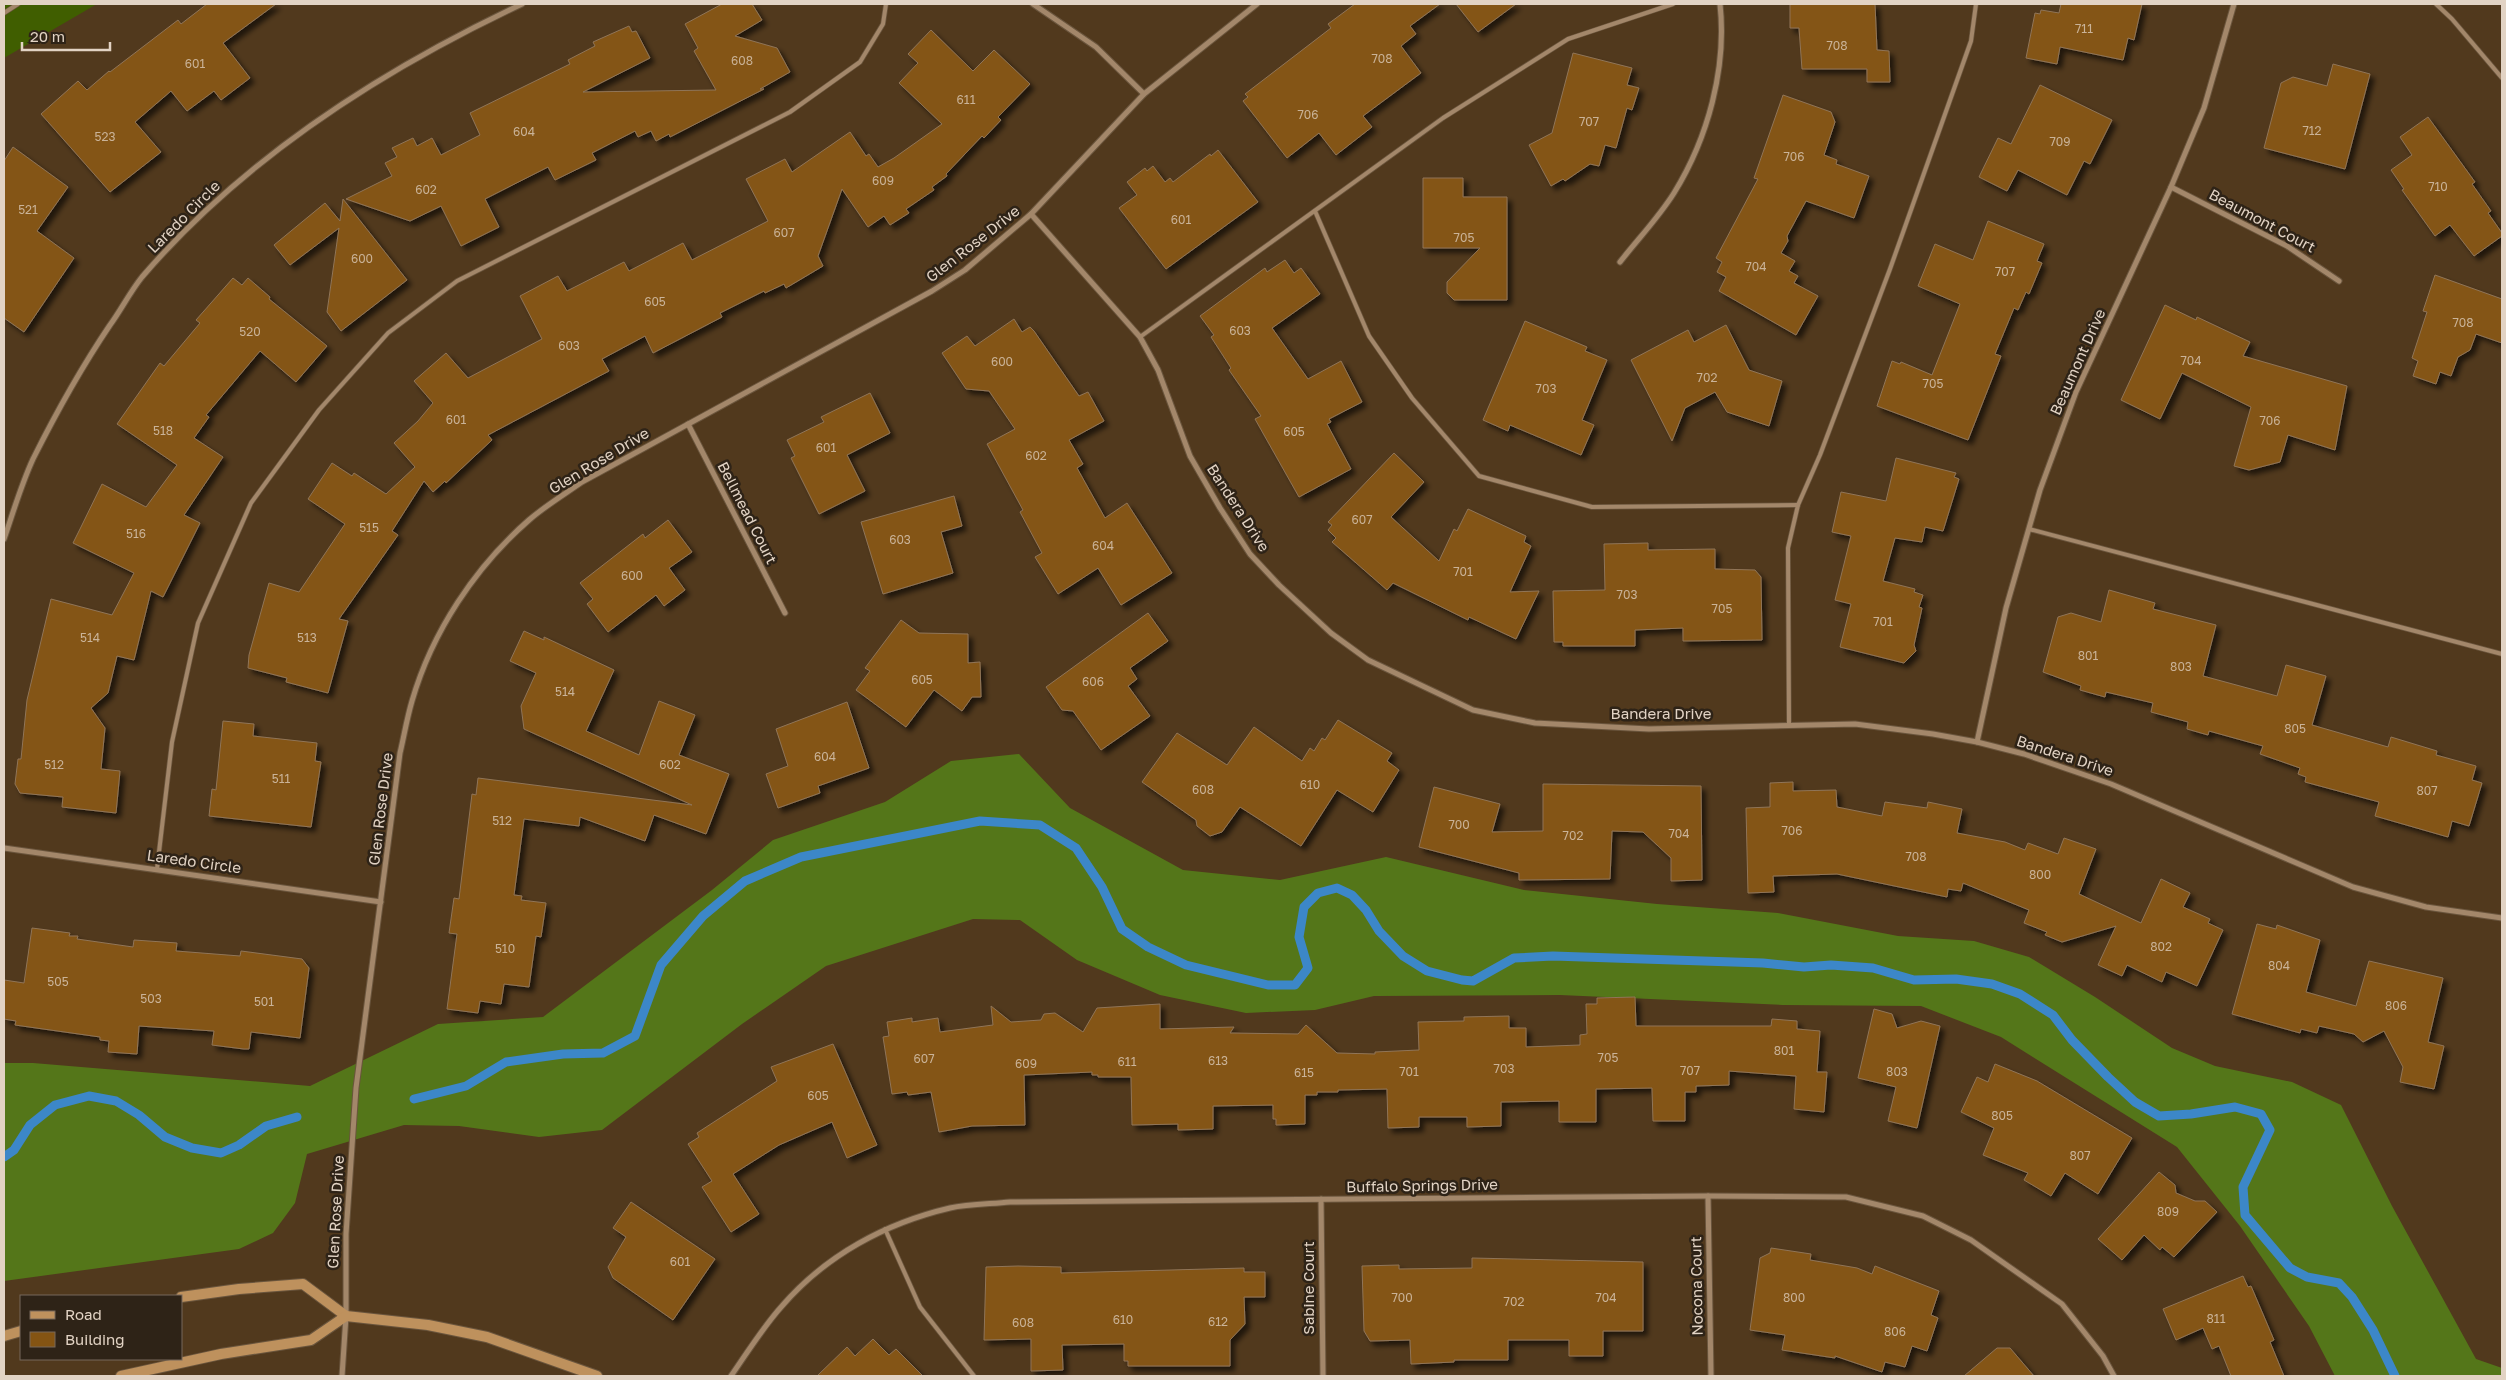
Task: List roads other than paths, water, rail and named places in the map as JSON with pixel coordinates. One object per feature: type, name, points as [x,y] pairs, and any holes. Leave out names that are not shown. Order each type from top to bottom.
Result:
[{"type":"street","name":"Laredo Circle","points":[[4,539],[32,461],[80,371],[141,278],[204,211],[279,149],[357,95],[477,25],[522,4]]},
{"type":"street","points":[[1033,4],[1096,47],[1144,94]]},
{"type":"street","name":"Glen Rose Drive","points":[[342,1376],[346,1316],[346,1234],[356,1088],[382,902],[400,753],[412,701],[430,653],[465,591],[494,554],[529,520],[582,482],[932,292],[964,270],[1031,214],[1144,94],[1257,4]]},
{"type":"street","points":[[1620,262],[1674,194],[1698,146],[1713,99],[1720,62],[1720,4]]},
{"type":"street","name":"Beaumont Drive","points":[[1977,742],[2006,608],[2040,490],[2076,392],[2172,187],[2204,108],[2234,4]]},
{"type":"street","name":"Beaumont Court","points":[[2172,187],[2288,246],[2339,281]]},
{"type":"street","name":"Bandera Drive","points":[[1031,214],[1140,338],[1158,370],[1190,456],[1220,508],[1250,554],[1279,585],[1331,633],[1368,660],[1472,710],[1534,723],[1649,729],[1855,724],[1977,742],[2024,754],[2111,784],[2295,864],[2353,887],[2426,907],[2502,918]]},
{"type":"street","name":"Bellmead Court","points":[[688,424],[785,613]]},
{"type":"street","name":"Laredo Circle","points":[[4,848],[382,902]]},
{"type":"street","name":"Buffalo Springs Drive","points":[[731,1376],[782,1305],[820,1269],[853,1246],[885,1229],[912,1218],[952,1208],[1010,1202],[1708,1196],[1846,1197],[1923,1216],[1971,1240],[2062,1304],[2103,1356],[2114,1376]]},
{"type":"street","name":"Nocona Court","points":[[1708,1196],[1711,1376]]},
{"type":"street","name":"Sabine Court","points":[[1321,1199],[1323,1376]]},
{"type":"street","points":[[182,1297],[239,1289],[303,1284],[346,1316],[428,1325],[487,1337],[597,1376]]},
{"type":"street","points":[[121,1376],[221,1354],[311,1340],[346,1316]]},
{"type":"street","points":[[4,1336],[20,1332]]},
{"type":"lane","points":[[4,13],[18,4]]},
{"type":"lane","points":[[157,869],[172,742],[198,622],[251,503],[319,410],[388,334],[457,281],[798,107],[860,62],[883,24],[886,4]]},
{"type":"lane","points":[[1140,338],[1443,118],[1568,39],[1673,4]]},
{"type":"lane","points":[[1789,725],[1788,548],[1798,505],[1820,455],[1906,223],[1970,41],[1976,4]]},
{"type":"lane","points":[[2436,4],[2452,19],[2502,78]]},
{"type":"lane","points":[[1314,211],[1369,336],[1412,398],[1479,476],[1592,507],[1798,505]]},
{"type":"lane","points":[[2029,529],[2502,654]]},
{"type":"lane","points":[[2502,911],[2502,918]]},
{"type":"lane","points":[[885,1229],[920,1307],[974,1376]]},
{"type":"waterway","points":[[414,1099],[466,1086],[506,1062],[563,1054],[603,1053],[635,1036],[661,965],[703,916],[745,881],[801,857],[980,821],[1040,825],[1076,848],[1102,887],[1122,929],[1148,947],[1186,965],[1268,985],[1295,985],[1308,968],[1299,937],[1304,907],[1318,893],[1337,888],[1352,895],[1366,910],[1379,931],[1403,956],[1427,971],[1462,980],[1473,981],[1514,958],[1553,956],[1763,963],[1804,967],[1831,965],[1873,968],[1914,980],[1956,979],[1992,984],[2020,994],[2053,1015],[2072,1040],[2108,1077],[2135,1102],[2159,1116],[2191,1114],[2235,1107],[2261,1114],[2270,1130],[2243,1187],[2245,1215],[2290,1268],[2307,1277],[2339,1283],[2352,1297],[2373,1330],[2395,1376]]},
{"type":"waterway","points":[[4,1157],[14,1150],[30,1125],[55,1105],[89,1096],[116,1101],[139,1115],[165,1137],[192,1148],[221,1153],[239,1145],[266,1126],[297,1117]]}]
